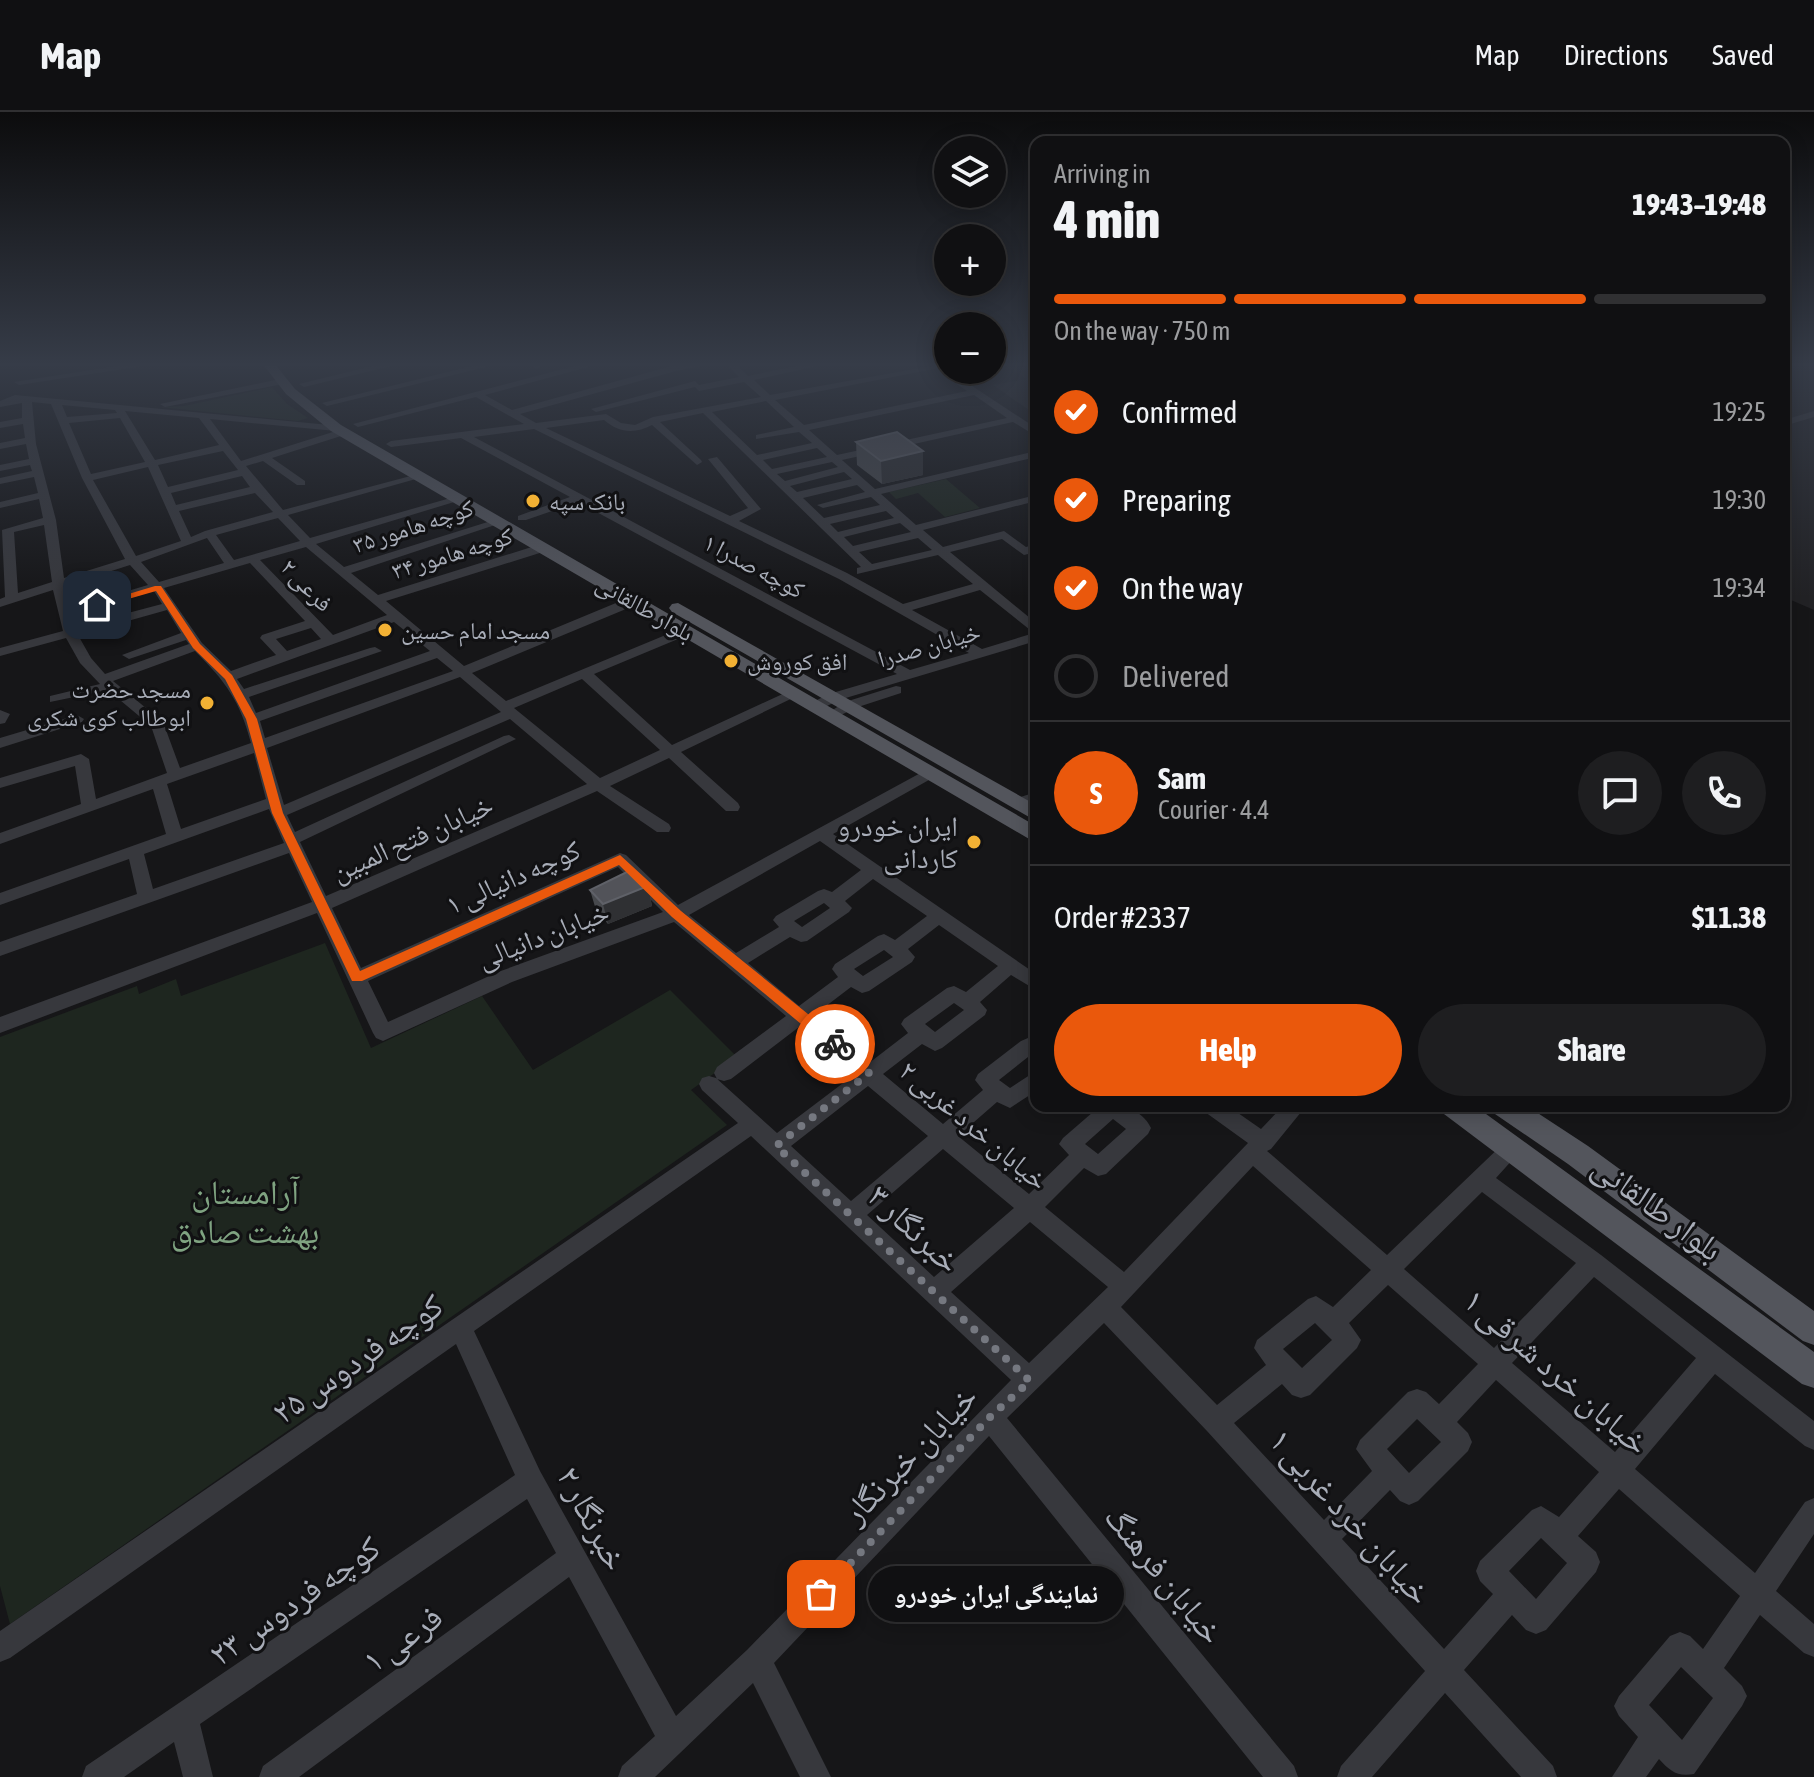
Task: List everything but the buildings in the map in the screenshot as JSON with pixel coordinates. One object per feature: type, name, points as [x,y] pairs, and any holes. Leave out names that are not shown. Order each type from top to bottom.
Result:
[{"type":"main road","name":"بلوار طالقانی","points":[[365,441],[418,477],[1030,832]]},
{"type":"main road","name":"بلوار طالقانی","points":[[382,441],[522,518],[1030,811]]},
{"type":"main road","points":[[633,601],[652,593]]},
{"type":"main road","name":"بلوار طالقانی","points":[[1463,1112],[1814,1372]]},
{"type":"main road","name":"بلوار طالقانی","points":[[1514,1112],[1578,1155],[1814,1330]]},
{"type":"street","points":[[0,446],[26,441]]},
{"type":"street","points":[[29,441],[50,520],[58,586],[72,633],[84,659],[106,683],[156,721],[175,776]]},
{"type":"street","name":"خیابان دانیالی","points":[[72,441],[87,478],[132,560],[158,588],[192,640],[229,677],[241,695],[252,719],[276,808],[383,1033],[505,977],[676,914],[931,773]]},
{"type":"street","points":[[138,441],[166,491],[188,543]]},
{"type":"street","points":[[220,441],[257,489],[308,543],[598,785],[663,828]]},
{"type":"street","points":[[166,491],[242,468],[310,441]]},
{"type":"street","points":[[391,444],[414,441]]},
{"type":"street","name":"کوچه صدرا ۱","points":[[474,441],[907,674]]},
{"type":"street","points":[[565,441],[843,576],[980,653]]},
{"type":"street","points":[[675,441],[697,462]]},
{"type":"street","points":[[738,441],[870,569]]},
{"type":"street","points":[[812,441],[1030,625]]},
{"type":"street","points":[[771,472],[915,441]]},
{"type":"street","points":[[757,458],[817,445]]},
{"type":"street","points":[[87,478],[225,447]]},
{"type":"street","points":[[823,505],[1030,455]]},
{"type":"street","points":[[264,457],[301,483]]},
{"type":"street","points":[[713,459],[755,509],[729,521]]},
{"type":"street","points":[[0,468],[37,467]]},
{"type":"street","points":[[0,481],[37,467]]},
{"type":"street","points":[[784,484],[845,469]]},
{"type":"street","points":[[50,520],[8,530],[6,602],[188,543],[209,533],[418,477]]},
{"type":"street","points":[[796,496],[859,481]]},
{"type":"street","points":[[174,509],[257,489]]},
{"type":"street","points":[[0,505],[44,495]]},
{"type":"street","points":[[522,518],[580,497]]},
{"type":"street","points":[[66,613],[458,499]]},
{"type":"street","points":[[851,550],[1030,500]]},
{"type":"street","points":[[823,522],[888,507]]},
{"type":"street","points":[[836,536],[902,519]]},
{"type":"street","name":"کوچه هامور ۳۵","points":[[342,572],[498,522]]},
{"type":"street","points":[[209,533],[231,565]]},
{"type":"street","points":[[843,576],[1004,535],[1024,551],[1030,550]]},
{"type":"street","name":"کوچه هامور ۳۴","points":[[376,600],[542,548]]},
{"type":"street","name":"فرعی ۲","points":[[252,559],[330,640]]},
{"type":"street","points":[[901,609],[983,585]]},
{"type":"street","points":[[0,839],[465,671],[633,601]]},
{"type":"street","points":[[0,652],[168,606]]},
{"type":"street","points":[[229,677],[397,616]]},
{"type":"street","points":[[285,657],[267,638],[313,623]]},
{"type":"street","points":[[0,899],[175,836],[276,808],[685,631]]},
{"type":"street","name":"خیابان صدرا","points":[[842,701],[1030,639]]},
{"type":"street","points":[[129,655],[192,640]]},
{"type":"street","points":[[55,699],[106,683],[192,640]]},
{"type":"street","name":"خیابان صدرا","points":[[842,701],[907,674],[1030,648]]},
{"type":"street","points":[[241,695],[375,651]]},
{"type":"street","points":[[252,719],[441,652]]},
{"type":"street","points":[[584,673],[732,807]]},
{"type":"street","name":"خیابان فتح المبین","points":[[0,1025],[322,905],[672,752],[792,695]]},
{"type":"street","points":[[821,712],[842,701]]},
{"type":"street","points":[[0,743],[77,719]]},
{"type":"street","points":[[0,949],[292,843],[509,739]]},
{"type":"street","points":[[0,783],[81,759],[89,807]]},
{"type":"street","points":[[159,782],[175,836]]},
{"type":"street","points":[[1017,804],[1030,799]]},
{"type":"street","points":[[821,834],[1030,979]]},
{"type":"street","points":[[135,850],[146,897]]},
{"type":"street","name":"کوچه دانیالی ۱","points":[[357,978],[620,859],[676,914]]},
{"type":"street","points":[[736,962],[791,928],[782,920],[824,895],[834,900],[873,870]]},
{"type":"street","name":"خیابان خرد غربی ۲","points":[[676,914],[1125,1287]]},
{"type":"street","points":[[801,1015],[851,977],[862,986],[906,957],[895,949],[939,916]]},
{"type":"street","points":[[776,1146],[922,1033],[911,1024],[954,993],[967,1002],[1011,965]]},
{"type":"street","name":"خبرنگار ۳","points":[[801,1015],[717,1078],[753,1124],[1030,1381]]},
{"type":"street","points":[[1030,1048],[985,1080],[1010,1100],[1030,1084]]},
{"type":"street","points":[[851,1215],[997,1090]]},
{"type":"street","points":[[1107,1112],[1070,1144],[1098,1167],[1141,1128],[1133,1112]]},
{"type":"street","name":"خیابان خرد شرقی ۱","points":[[1219,1112],[1389,1268],[1814,1643]]},
{"type":"street","name":"خیابان خبرنگار","points":[[633,1777],[757,1660],[990,1417],[1125,1287],[1291,1112]]},
{"type":"street","name":"کوچه فردوس ۲۵","points":[[0,1648],[753,1124]]},
{"type":"street","points":[[1333,1323],[1513,1147]]},
{"type":"street","points":[[934,1292],[1030,1208],[1083,1155]]},
{"type":"street","points":[[1480,1178],[1593,1262],[1814,1437]]},
{"type":"street","points":[[1439,1422],[1593,1262]]},
{"type":"street","name":"خیابان خرد غربی ۱","points":[[1105,1307],[1216,1422],[1542,1777]]},
{"type":"street","points":[[1316,1307],[1333,1323],[1349,1340],[1301,1386],[1266,1348],[1316,1307]]},
{"type":"street","name":"خبرنگار ۲","points":[[460,1327],[531,1480],[672,1738]]},
{"type":"street","points":[[1559,1537],[1619,1471],[1714,1356]]},
{"type":"street","points":[[1216,1422],[1283,1367]]},
{"type":"street","points":[[1417,1401],[1439,1422],[1459,1442],[1409,1492],[1369,1449],[1417,1401]]},
{"type":"street","name":"خیابان فرهنگ","points":[[990,1417],[1283,1777]]},
{"type":"street","points":[[1323,1540],[1389,1472]]},
{"type":"street","name":"کوچه فردوس ۲۳","points":[[97,1777],[531,1480]]},
{"type":"street","points":[[1706,1670],[1814,1511]]},
{"type":"street","points":[[1541,1519],[1559,1537],[1586,1562],[1536,1620],[1490,1571],[1541,1519]]},
{"type":"street","name":"فرعی ۱","points":[[274,1777],[573,1557]]},
{"type":"street","points":[[1352,1777],[1511,1594]]},
{"type":"street","points":[[1680,1646],[1706,1670],[1732,1696],[1683,1763],[1629,1706],[1680,1646]]},
{"type":"street","points":[[757,1660],[816,1777]]},
{"type":"street","points":[[184,1720],[198,1777]]},
{"type":"street","points":[[1627,1777],[1657,1736]]},
{"type":"shaded area","points":[[1790,441],[1814,441],[1814,610],[1790,600]]},
{"type":"green space","points":[[946,479],[980,508],[945,517],[918,493],[896,499],[889,492]]},
{"type":"green space","name":"آرامستان بهشت صادق","points":[[325,943],[371,1048],[482,996],[533,1070],[670,990],[737,1057],[691,1090],[727,1125],[10,1624],[0,1586],[0,1037],[137,986],[139,994],[176,979],[181,996]]},
{"type":"way so far","points":[[821,1594],[990,1417],[1030,1381],[776,1146],[869,1073],[835,1044]]},
{"type":"place","name":"بانک سپه","points":[[533,501]]},
{"type":"place","name":"مسجد امام حسین","points":[[385,630]]},
{"type":"place","name":"افق کوروش","points":[[731,661]]},
{"type":"place","name":"مسجد حضرت ابوطالب کوی شکری","points":[[207,703]]},
{"type":"place","name":"ایران خودرو کاردانی","points":[[974,842]]},
{"type":"place","name":"نمایندگی ایران خودرو","points":[[821,1594]]},
{"type":"route","points":[[97,605],[158,588],[197,646],[229,677],[252,719],[278,813],[357,978],[620,859],[676,914],[835,1044]]}]
